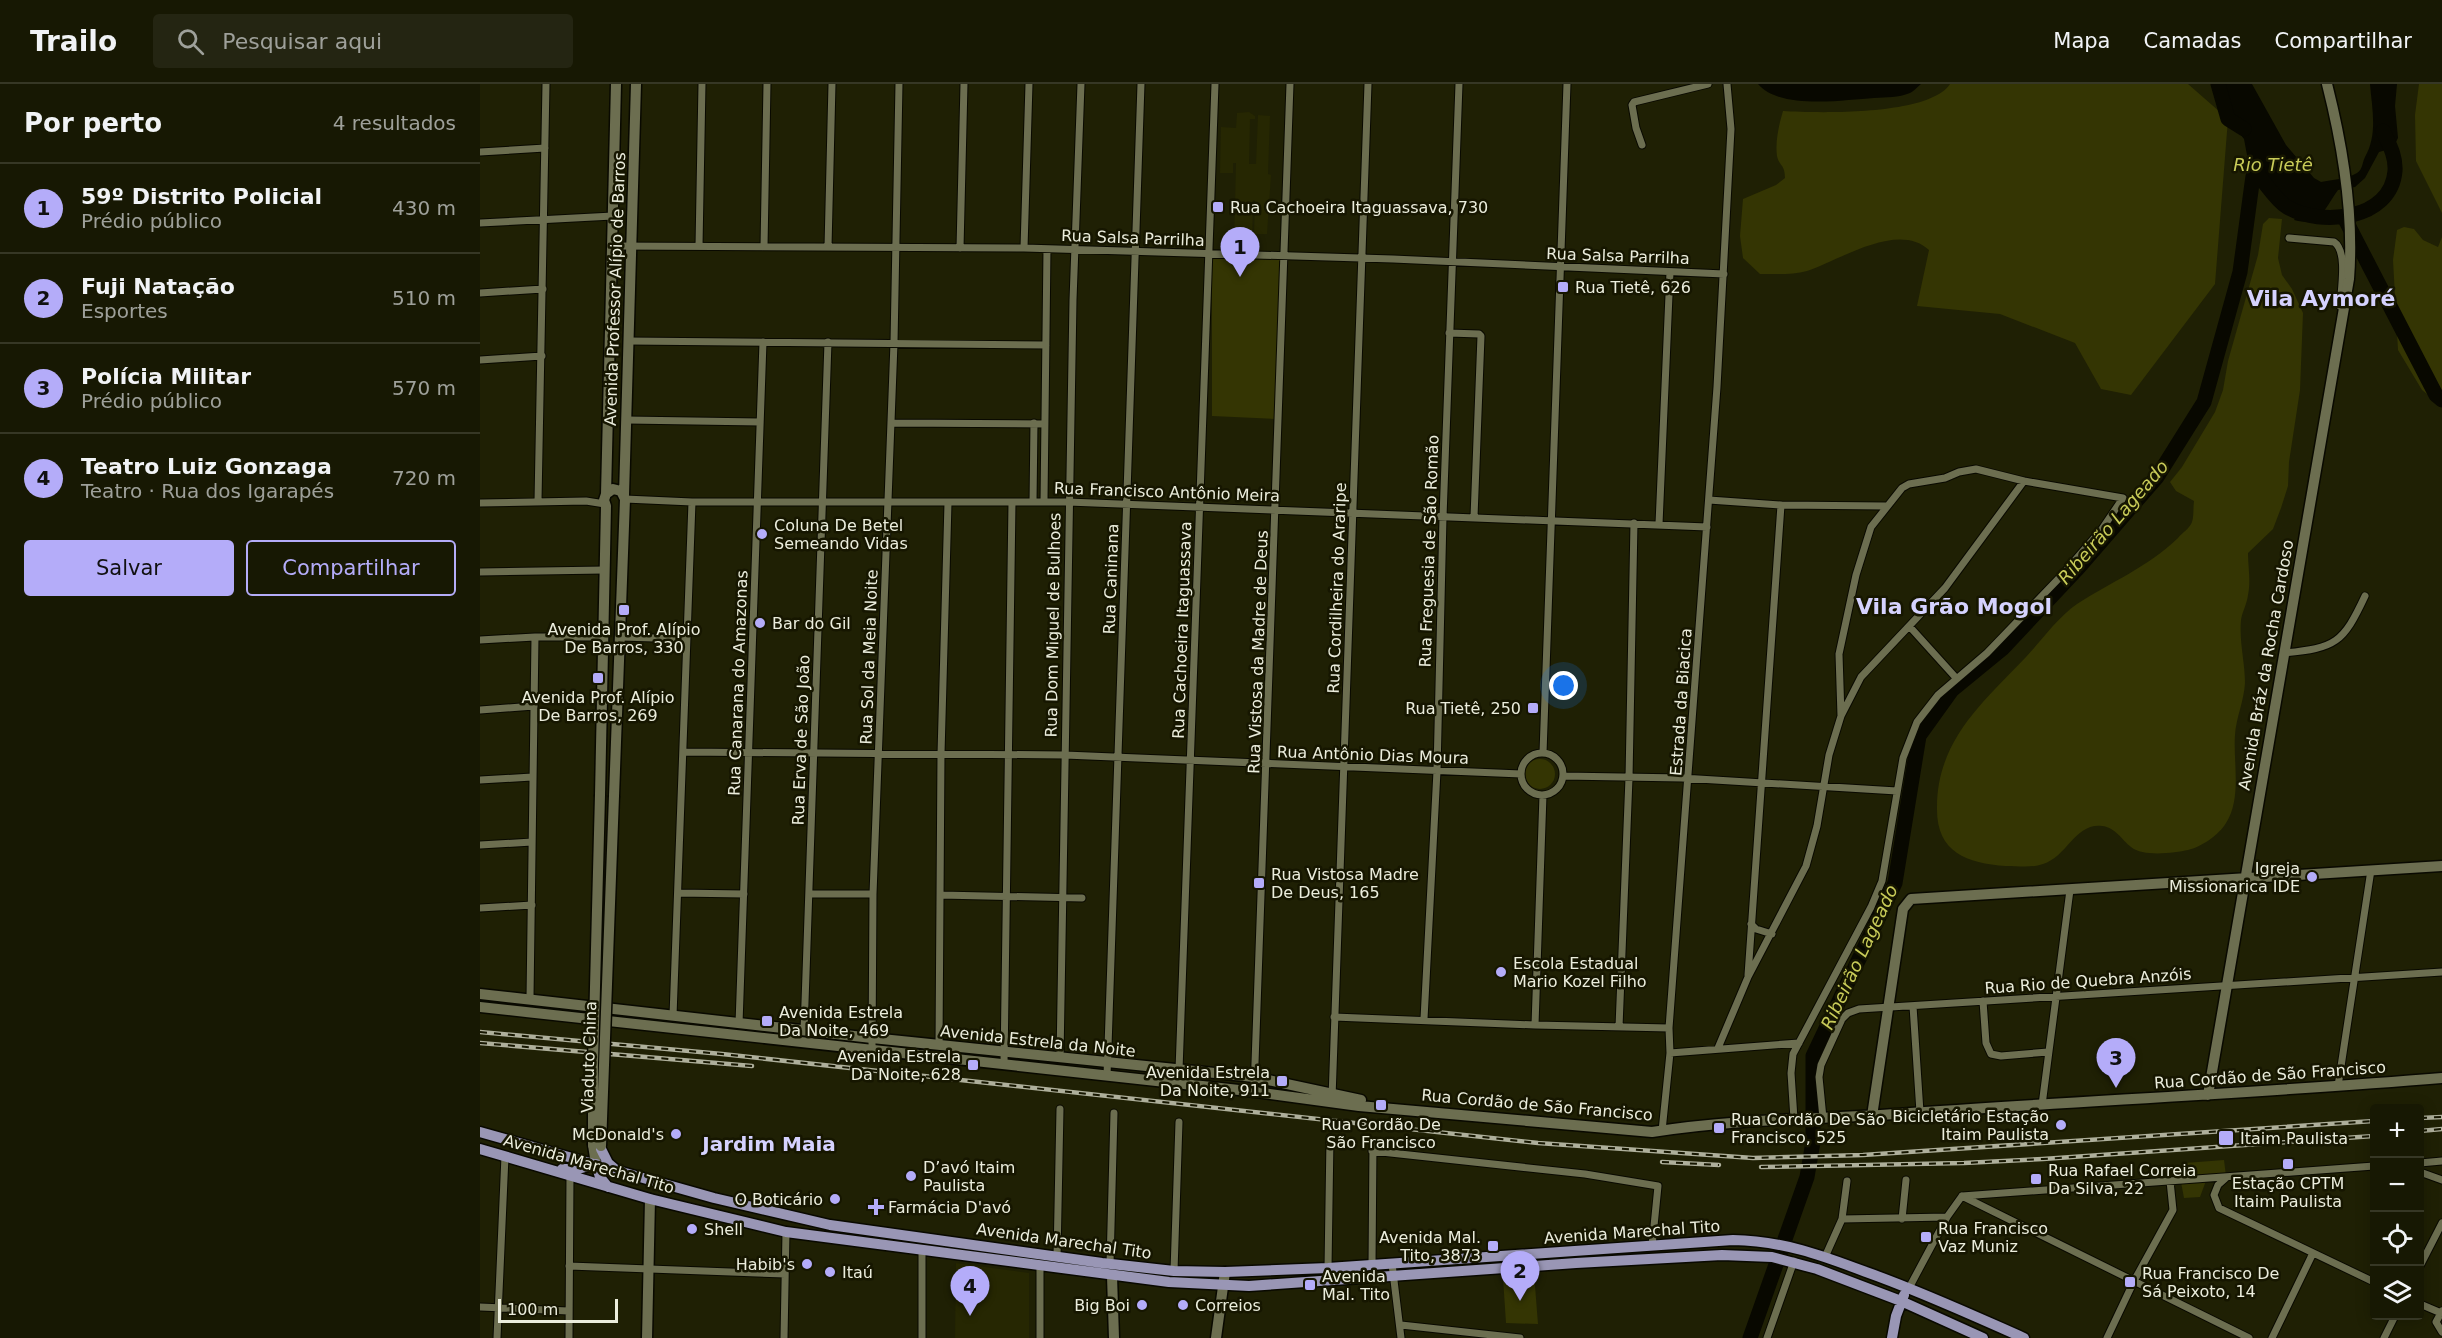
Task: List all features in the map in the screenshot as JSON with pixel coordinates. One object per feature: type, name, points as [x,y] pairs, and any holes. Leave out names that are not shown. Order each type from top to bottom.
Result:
[{"type":"main road","name":"Avenida Marechal Tito","points":[[480,1132],[714,1198],[813,1222],[1057,1257],[1174,1271],[1225,1272],[1328,1268],[1733,1240],[1778,1243],[1825,1257],[1909,1288],[2024,1338]]},
{"type":"main road","points":[[576,1158],[587,1155],[597,1147],[615,1170]]},
{"type":"main road","name":"Avenida Marechal Tito","points":[[480,1149],[608,1187],[786,1232],[1112,1276],[1223,1286],[1394,1277],[1576,1263],[1722,1256],[1772,1257],[1790,1261],[1901,1301],[1983,1338]]},
{"type":"main road","points":[[544,1167],[578,1169],[596,1164],[600,1177],[608,1187]]},
{"type":"main road","points":[[786,1232],[813,1222]]},
{"type":"main road","points":[[1892,1338],[1901,1301],[1909,1288]]},
{"type":"street","points":[[538,501],[546,84]]},
{"type":"street","name":"Avenida Professor Alípio de Barros","points":[[600,795],[616,84]]},
{"type":"street","name":"Avenida Professor Alípio de Barros","points":[[614,796],[621,637],[636,84]]},
{"type":"street","points":[[699,246],[702,84]]},
{"type":"street","points":[[764,247],[767,84]]},
{"type":"street","points":[[828,247],[832,84]]},
{"type":"street","name":"Rua Sol da Meia Noite","points":[[872,1050],[873,894],[894,343],[899,84]]},
{"type":"street","points":[[960,249],[964,84]]},
{"type":"street","points":[[1024,248],[1029,84]]},
{"type":"street","name":"Rua Dom Miguel de Bulhoes","points":[[1060,1058],[1068,502],[1074,250],[1081,84]]},
{"type":"street","name":"Rua Caninana","points":[[1107,1076],[1141,84]]},
{"type":"street","name":"Rua Cachoeira Itaguassava","points":[[1179,1070],[1215,84]]},
{"type":"street","name":"Rua Vistosa da Madre de Deus","points":[[1254,1091],[1290,84]]},
{"type":"street","name":"Rua Cordilheira do Araripe","points":[[1332,1098],[1368,84]]},
{"type":"street","name":"Rua Freguesia de São Romão","points":[[1424,1019],[1437,771],[1443,517],[1459,84]]},
{"type":"street","points":[[1543,753],[1567,84]]},
{"type":"street","points":[[1642,146],[1636,128],[1632,105],[1634,102],[1708,84]]},
{"type":"street","name":"Estrada da Biacica","points":[[1662,1131],[1670,1053],[1669,1028],[1724,274],[1731,129],[1727,84]]},
{"type":"street","name":"Avenida Bráz da Rocha Cardoso","points":[[2208,1095],[2349,279],[2344,166],[2327,84]]},
{"type":"street","points":[[480,152],[545,148]]},
{"type":"street","points":[[480,223],[613,216]]},
{"type":"street","points":[[2289,238],[2334,242],[2339,245],[2343,254],[2341,317]]},
{"type":"street","name":"Rua Salsa Parrilha","points":[[612,246],[1024,248],[1363,258],[1724,274]]},
{"type":"street","points":[[1044,502],[1047,249]]},
{"type":"street","points":[[1659,524],[1670,272]]},
{"type":"street","points":[[480,294],[543,289]]},
{"type":"street","points":[[1449,333],[1479,334],[1481,336],[1474,518]]},
{"type":"street","points":[[628,341],[1046,345]]},
{"type":"street","name":"Rua Canarana do Amazonas","points":[[739,1024],[763,342]]},
{"type":"street","name":"Rua Erva de São João","points":[[804,1031],[828,342]]},
{"type":"street","points":[[480,360],[542,356]]},
{"type":"street","points":[[627,420],[760,422]]},
{"type":"street","points":[[891,423],[1045,424]]},
{"type":"street","points":[[1033,502],[1034,423]]},
{"type":"street","points":[[1798,1119],[1792,1062],[1798,1043],[1871,907],[1882,881],[1903,758],[1917,722],[1938,695],[2004,637],[2064,574],[2102,530],[2123,498],[2024,481],[1984,470],[1968,470],[1945,478],[1909,483],[1902,488],[1871,527],[1856,575],[1839,654],[1840,716]]},
{"type":"street","points":[[1718,1048],[1748,977],[1806,866],[1814,842],[1829,755],[1840,716],[1861,677],[1945,588],[2024,481]]},
{"type":"street","points":[[480,503],[605,500],[616,510],[625,499],[621,491],[613,489],[605,500]]},
{"type":"street","name":"Rua Francisco Antônio Meira","points":[[625,499],[692,502],[1068,502],[1707,527]]},
{"type":"street","points":[[1709,500],[1781,505],[1886,506]]},
{"type":"street","points":[[673,1016],[692,502]]},
{"type":"street","points":[[1004,1065],[1012,502]]},
{"type":"street","points":[[939,1045],[941,754],[948,503]]},
{"type":"street","points":[[1748,977],[1781,505]]},
{"type":"street","points":[[1619,1028],[1629,778],[1634,523]]},
{"type":"street","points":[[480,572],[604,570]]},
{"type":"street","points":[[2284,652],[2315,650],[2331,645],[2344,633],[2365,596]]},
{"type":"street","points":[[1910,627],[1957,679]]},
{"type":"street","points":[[530,998],[535,637]]},
{"type":"street","points":[[480,640],[603,637]]},
{"type":"street","points":[[621,637],[687,639]]},
{"type":"street","points":[[1839,688],[1853,693]]},
{"type":"street","points":[[480,710],[534,706]]},
{"type":"street","name":"Rua Antônio Dias Moura","points":[[684,752],[1065,755],[1521,774]]},
{"type":"street","points":[[1543,753],[1560,763],[1563,776],[1559,787],[1543,795],[1530,791],[1522,780],[1521,774],[1526,761],[1536,754],[1543,753]]},
{"type":"street","points":[[1563,776],[1689,778],[1897,791]]},
{"type":"street","points":[[480,780],[532,777]]},
{"type":"street","name":"Viaduto China","points":[[597,1147],[593,1064],[600,795]]},
{"type":"street","points":[[1535,1025],[1543,795]]},
{"type":"street","name":"Viaduto China","points":[[596,1164],[614,796]]},
{"type":"street","points":[[480,845],[532,842]]},
{"type":"street","points":[[1872,1116],[1903,909],[1915,898],[2442,866]]},
{"type":"street","points":[[2338,1086],[2371,870]]},
{"type":"street","points":[[2042,1105],[2070,890]]},
{"type":"street","points":[[678,893],[744,894]]},
{"type":"street","points":[[809,894],[873,894]]},
{"type":"street","points":[[940,895],[1082,898]]},
{"type":"street","points":[[480,909],[532,905]]},
{"type":"street","points":[[1751,924],[1756,929],[1772,933]]},
{"type":"street","name":"Rua Rio de Quebra Anzóis","points":[[1820,1118],[1821,1065],[1842,1018],[1859,1009],[2442,972]]},
{"type":"street","name":"Avenida Estrela da Noite","points":[[480,994],[804,1031],[1254,1077],[1332,1098]]},
{"type":"street","points":[[1983,1001],[1986,1043],[1991,1054],[2001,1056],[2048,1052]]},
{"type":"street","points":[[1913,1006],[1920,1112]]},
{"type":"street","name":"Avenida Estrela da Noite","points":[[480,1007],[1004,1065],[1332,1098]]},
{"type":"street","points":[[1334,1017],[1669,1028]]},
{"type":"street","points":[[738,1036],[739,1024]]},
{"type":"street","points":[[1670,1053],[1798,1043]]},
{"type":"street","name":"Rua Cordão de São Francisco","points":[[1332,1098],[1383,1107],[1652,1132],[1798,1119],[2208,1095],[2442,1078]]},
{"type":"street","points":[[1057,1257],[1060,1109]]},
{"type":"street","points":[[1110,1264],[1114,1113]]},
{"type":"street","points":[[1174,1271],[1179,1122]]},
{"type":"street","points":[[1328,1268],[1330,1138]]},
{"type":"street","points":[[1372,1265],[1373,1147],[1585,1174],[1658,1186],[1652,1246]]},
{"type":"street","points":[[497,1338],[505,1156]]},
{"type":"street","points":[[2424,1163],[2442,1161]]},
{"type":"street","points":[[1962,1196],[2370,1166]]},
{"type":"street","points":[[2424,1173],[2442,1180]]},
{"type":"street","points":[[568,1338],[570,1176]]},
{"type":"street","points":[[2227,1177],[2218,1185],[2214,1195],[2219,1208],[2370,1280]]},
{"type":"street","points":[[1902,1219],[1906,1180]]},
{"type":"street","points":[[1825,1257],[1842,1219],[1847,1181]]},
{"type":"street","points":[[2107,1338],[2134,1281],[2174,1210],[2170,1181]]},
{"type":"street","points":[[1909,1288],[1947,1217],[1962,1196]]},
{"type":"street","points":[[1962,1196],[2249,1338]]},
{"type":"street","points":[[647,1338],[650,1198]]},
{"type":"street","points":[[1842,1219],[1947,1217]]},
{"type":"street","points":[[2424,1258],[2442,1223]]},
{"type":"street","points":[[784,1338],[786,1232]]},
{"type":"street","points":[[922,1237],[922,1338]]},
{"type":"street","points":[[2272,1338],[2313,1253]]},
{"type":"street","points":[[1767,1338],[1790,1261]]},
{"type":"street","points":[[1392,1264],[1401,1338]]},
{"type":"street","points":[[568,1266],[785,1274]]},
{"type":"street","points":[[1040,1266],[1040,1338]]},
{"type":"street","points":[[1216,1338],[1225,1272]]},
{"type":"street","points":[[1112,1276],[1114,1338]]},
{"type":"street","points":[[2424,1306],[2441,1312],[2436,1322],[2442,1332]]},
{"type":"street","points":[[480,1307],[568,1311]]},
{"type":"street","points":[[2384,1338],[2393,1320]]},
{"type":"street","points":[[1401,1325],[1520,1338]]},
{"type":"shaded area","points":[[1950,84],[2188,84],[2228,119],[2215,284],[2131,395],[2101,389],[2075,343],[2000,314],[1917,306],[1929,250],[1916,242],[1885,241],[1807,271],[1790,274],[1760,274],[1743,258],[1740,236],[1743,199],[1776,185],[1785,178],[1777,150],[1783,111],[1846,112],[1897,107],[1920,102],[1938,94]]},
{"type":"shaded area","points":[[2419,84],[2442,84],[2442,213],[2416,161],[2415,115]]},
{"type":"shaded area","points":[[1249,112],[1255,116],[1255,119],[1250,119],[1249,164],[1256,164],[1258,115],[1270,116],[1268,174],[1271,175],[1267,234],[1254,234],[1255,201],[1253,200],[1252,249],[1247,249],[1247,243],[1234,243],[1236,163],[1233,163],[1233,173],[1220,173],[1221,127],[1236,128],[1237,113]]},
{"type":"shaded area","points":[[2269,218],[2282,219],[2278,258],[2282,275],[2292,289],[2303,313],[2300,390],[2289,462],[2288,486],[2281,508],[2273,529],[2248,553],[2249,590],[2241,628],[2245,683],[2236,729],[2236,780],[2231,813],[2226,823],[2214,836],[2188,850],[2143,852],[2131,847],[2115,831],[2107,827],[2093,826],[2078,835],[2059,855],[2039,865],[2006,866],[1966,858],[1948,845],[1938,822],[1939,783],[1945,761],[1954,742],[1979,706],[2063,616],[2077,604],[2154,557],[2191,524],[2194,501],[2176,491],[2170,482],[2182,467],[2215,412],[2223,390],[2228,361],[2258,255],[2263,224]]},
{"type":"shaded area","points":[[2404,227],[2414,229],[2423,240],[2438,247],[2442,237],[2442,406],[2422,390],[2398,350],[2393,260],[2397,230]]},
{"type":"shaded area","points":[[1212,256],[1281,259],[1275,419],[1212,416]]},
{"type":"shaded area","points":[[1540,759],[1551,763],[1555,774],[1551,785],[1540,789],[1529,785],[1525,774],[1529,763]]},
{"type":"shaded area","points":[[2224,1160],[2226,1176],[2207,1178],[2200,1197],[2184,1198],[2181,1182],[2186,1178],[2185,1163]]},
{"type":"shaded area","points":[[956,1263],[1029,1273],[1029,1338],[955,1338]]},
{"type":"shaded area","points":[[1534,1273],[1538,1324],[1506,1323],[1503,1278]]},
{"type":"water","points":[[1758,84],[1921,84],[1910,93],[1897,97],[1813,102],[1781,97],[1768,92]]},
{"type":"water","name":"Rio Tietê","points":[[2218,84],[2252,84],[2286,145],[2314,178],[2321,182],[2349,177],[2361,168],[2373,130],[2370,84],[2397,84],[2395,106],[2398,138],[2393,148],[2379,152],[2365,178],[2355,187],[2338,190],[2316,219],[2303,222],[2294,220],[2299,212],[2294,206],[2280,195],[2258,184],[2250,171],[2244,139],[2228,119],[2225,94]]},
{"type":"waterway","name":"Rio Tietê","points":[[2218,84],[2228,119],[2244,129]]},
{"type":"waterway","name":"Rio Tietê","points":[[2258,172],[2272,192],[2287,207],[2318,217],[2352,215],[2368,209],[2381,200],[2391,187],[2395,171],[2394,160],[2383,131]]},
{"type":"waterway","name":"Ribeirão Lageado","points":[[1750,1338],[1807,1177],[1813,1142],[1813,1056],[1895,883],[1919,736],[1952,690],[2002,649],[2079,567],[2157,477],[2204,402],[2240,272],[2253,176]]},
{"type":"waterway","points":[[2346,221],[2436,395],[2442,400]]},
{"type":"railway","points":[[480,1032],[722,1054],[1538,1143],[1753,1158],[1863,1155],[2370,1121]]},
{"type":"railway","points":[[480,1043],[752,1066]]},
{"type":"railway","points":[[2424,1118],[2442,1117]]},
{"type":"railway","points":[[2424,1131],[2442,1129]]},
{"type":"railway","points":[[1761,1167],[1964,1163],[2370,1136]]},
{"type":"railway","points":[[1662,1162],[1719,1165]]},
{"type":"place","name":"Rua Cachoeira Itaguassava, 730","points":[[1218,207]]},
{"type":"place","name":"59º Distrito Policial","points":[[1240,277]]},
{"type":"place","name":"Rua Tietê, 626","points":[[1563,287]]},
{"type":"place","name":"Coluna De Betel Semeando Vidas","points":[[762,534]]},
{"type":"place","name":"Avenida Prof. Alípio De Barros, 330","points":[[624,610]]},
{"type":"place","name":"Bar do Gil","points":[[760,623]]},
{"type":"place","name":"Avenida Prof. Alípio De Barros, 269","points":[[598,678]]},
{"type":"place","name":"Rua Tietê, 250","points":[[1533,708]]},
{"type":"place","name":"Igreja Missionarica IDE","points":[[2312,877]]},
{"type":"place","name":"Rua Vistosa Madre De Deus, 165","points":[[1259,883]]},
{"type":"place","name":"Escola Estadual Mario Kozel Filho","points":[[1501,972]]},
{"type":"place","name":"Avenida Estrela Da Noite, 469","points":[[767,1021]]},
{"type":"place","name":"Avenida Estrela Da Noite, 628","points":[[973,1065]]},
{"type":"place","name":"Avenida Estrela Da Noite, 911","points":[[1282,1081]]},
{"type":"place","name":"Polícia Militar","points":[[2116,1088]]},
{"type":"place","name":"Rua Cordão De São Francisco","points":[[1381,1105]]},
{"type":"place","name":"Bicicletário Estação Itaim Paulista","points":[[2061,1125]]},
{"type":"place","name":"Rua Cordão De São Francisco, 525","points":[[1719,1128]]},
{"type":"place","name":"McDonald's","points":[[676,1134]]},
{"type":"place","name":"Itaim Paulista","points":[[2226,1138]]},
{"type":"place","name":"Estação CPTM Itaim Paulista","points":[[2288,1164]]},
{"type":"place","name":"D’avó Itaim Paulista","points":[[911,1176]]},
{"type":"place","name":"Rua Rafael Correia Da Silva, 22","points":[[2036,1179]]},
{"type":"place","name":"O Boticário","points":[[835,1199]]},
{"type":"place","name":"Farmácia D'avó","points":[[876,1207]]},
{"type":"place","name":"Shell","points":[[692,1229]]},
{"type":"place","name":"Rua Francisco Vaz Muniz","points":[[1926,1237]]},
{"type":"place","name":"Avenida Mal. Tito, 3873","points":[[1493,1246]]},
{"type":"place","name":"Habib's","points":[[807,1264]]},
{"type":"place","name":"Itaú","points":[[830,1272]]},
{"type":"place","name":"Rua Francisco De Sá Peixoto, 14","points":[[2130,1282]]},
{"type":"place","name":"Avenida Mal. Tito","points":[[1310,1285]]},
{"type":"place","name":"Fuji Natação","points":[[1520,1301]]},
{"type":"place","name":"Big Boi","points":[[1142,1305]]},
{"type":"place","name":"Correios","points":[[1183,1305]]},
{"type":"place","name":"Teatro Luiz Gonzaga","points":[[970,1316]]},
{"type":"district","name":"Vila Aymoré","points":[[2321,298]]},
{"type":"district","name":"Vila Grão Mogol","points":[[1954,606]]},
{"type":"district","name":"Jardim Maia","points":[[769,1144]]}]
